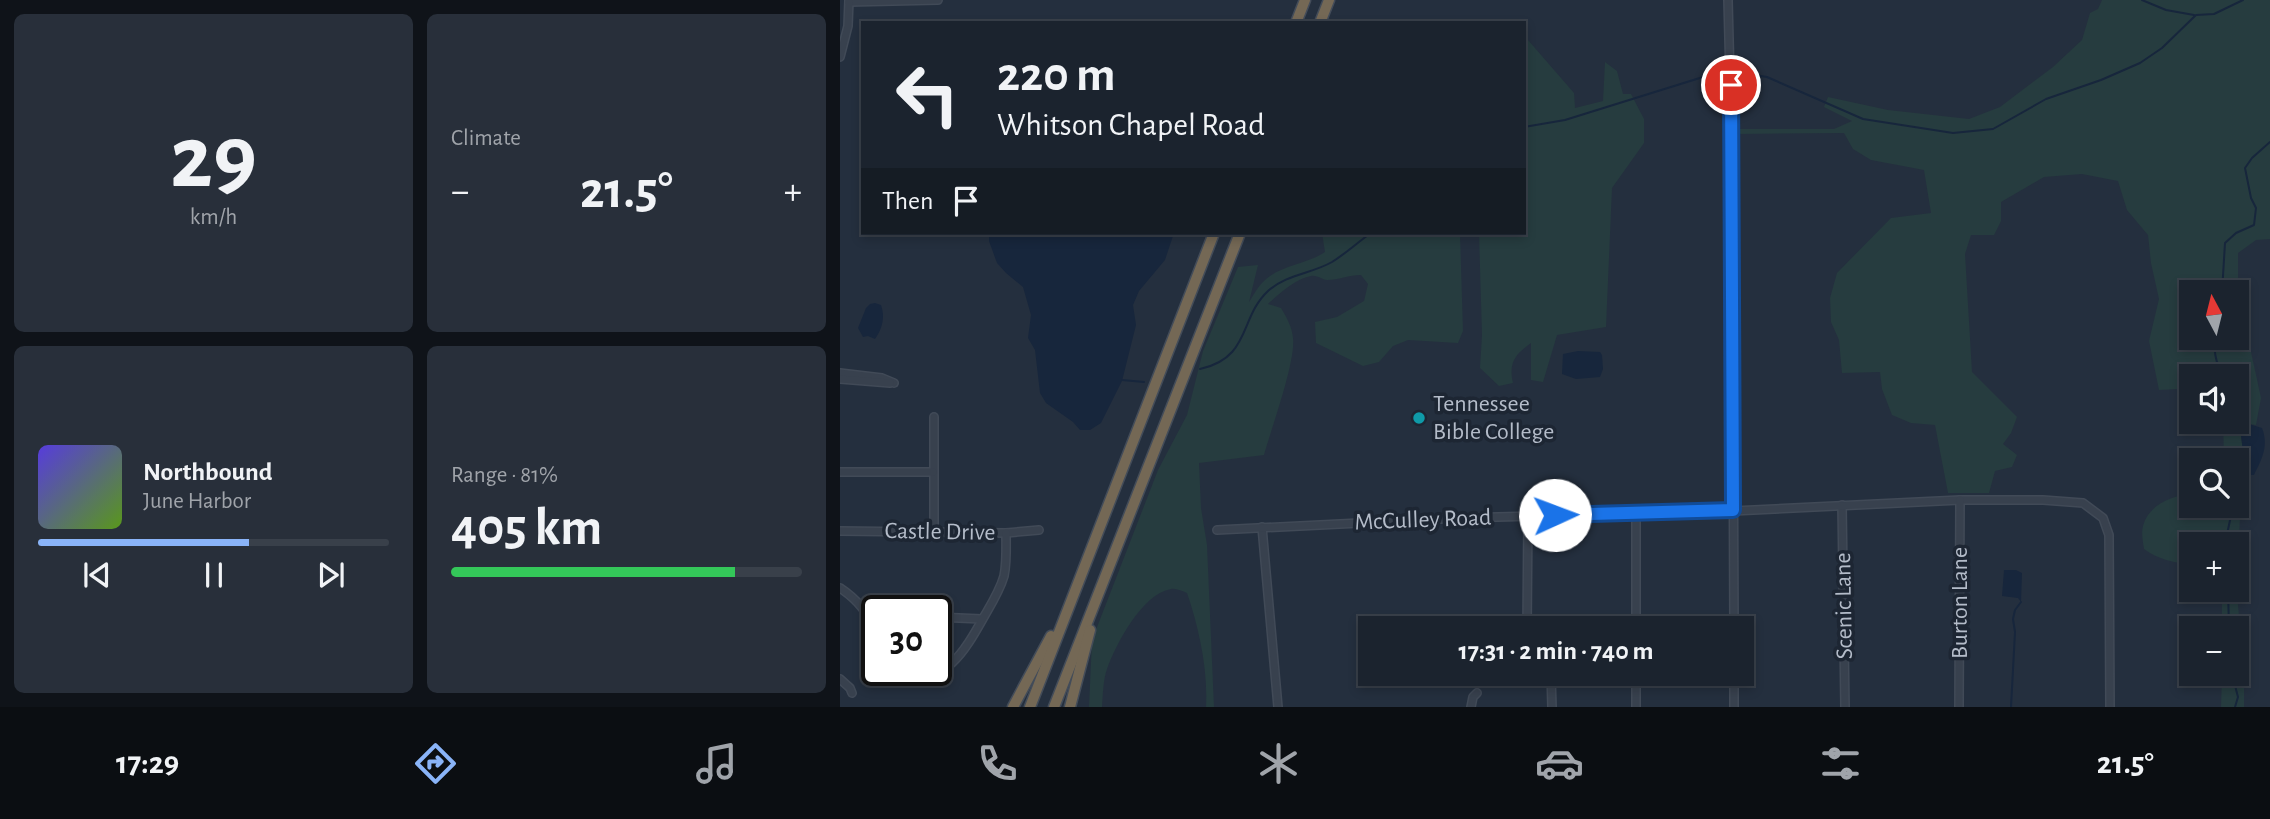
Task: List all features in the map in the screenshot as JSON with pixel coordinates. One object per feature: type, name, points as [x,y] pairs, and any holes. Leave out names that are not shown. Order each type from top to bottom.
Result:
[{"type":"highway","points":[[1297,21],[1305,0]]},
{"type":"highway","points":[[1321,21],[1329,0]]},
{"type":"highway","points":[[1030,707],[1213,235]]},
{"type":"highway","points":[[1054,707],[1239,235]]},
{"type":"highway","points":[[1070,707],[1109,567]]},
{"type":"highway","points":[[1013,707],[1078,583]]},
{"type":"street","points":[[840,57],[848,26],[849,1],[938,0]]},
{"type":"street","points":[[1728,0],[1732,155],[1734,616]]},
{"type":"street","points":[[840,373],[882,378],[894,383],[840,379]]},
{"type":"street","points":[[934,417],[934,532]]},
{"type":"street","points":[[840,472],[933,472]]},
{"type":"street","name":"McCulley Road","points":[[1262,527],[1960,500],[2083,503],[2103,518],[2109,536],[2110,707]]},
{"type":"street","name":"Burton Lane","points":[[1959,707],[1960,500]]},
{"type":"street","name":"Scenic Lane","points":[[1842,505],[1845,707]]},
{"type":"street","points":[[1636,513],[1636,616]]},
{"type":"street","points":[[1527,616],[1528,516]]},
{"type":"street","points":[[1217,530],[1262,527],[1278,707]]},
{"type":"street","name":"Castle Drive","points":[[840,531],[1006,533],[1039,530]]},
{"type":"street","points":[[952,664],[958,659],[982,619],[1003,578],[1006,533]]},
{"type":"street","points":[[840,588],[861,604]]},
{"type":"street","points":[[952,618],[982,619]]},
{"type":"street","points":[[840,679],[852,693]]},
{"type":"street","points":[[1551,686],[1552,707]]},
{"type":"street","points":[[1636,686],[1636,707]]},
{"type":"street","points":[[1734,686],[1734,707]]},
{"type":"street","points":[[1471,707],[1473,697],[1477,693]]},
{"type":"green space","points":[[2102,0],[2270,0],[2270,239],[2256,240],[2238,253],[2238,280],[2179,280],[2179,350],[2249,350],[2249,343],[2261,398],[2256,425],[2249,424],[2249,364],[2179,364],[2179,389],[2159,390],[2149,341],[2159,299],[2148,235],[2127,210],[2118,181],[2082,174],[2044,177],[2001,202],[2001,221],[1994,235],[1971,235],[1965,254],[1972,372],[2017,417],[2003,444],[2017,455],[2012,467],[1995,471],[1989,493],[1948,493],[1935,425],[1911,423],[1892,415],[1882,389],[1880,372],[1842,373],[1839,340],[1831,322],[1830,298],[1837,273],[1891,218],[1931,213],[1924,170],[1871,160],[1853,149],[1844,133],[1737,134],[1736,129],[1834,129],[1852,121],[1824,107],[1828,97],[1888,110],[1969,119],[2000,107],[2053,67],[2082,40],[2090,13],[2098,9]]},
{"type":"green space","points":[[1526,40],[1574,93],[1575,108],[1603,101],[1605,62],[1617,71],[1623,94],[1631,94],[1644,119],[1644,143],[1612,188],[1606,327],[1557,335],[1543,382],[1531,380],[1531,343],[1514,359],[1513,383],[1499,386],[1480,368],[1482,335],[1479,235],[1526,235]]},
{"type":"green space","points":[[1322,235],[1460,235],[1463,331],[1458,343],[1408,340],[1393,346],[1379,362],[1363,366],[1316,343],[1315,322],[1337,317],[1364,301],[1368,284],[1361,275],[1327,280],[1313,276],[1305,278],[1288,287],[1268,304],[1281,308],[1285,315],[1292,334],[1293,349],[1287,379],[1264,455],[1199,463],[1201,508],[1207,545],[1214,707],[1206,707],[1202,649],[1187,593],[1173,589],[1160,593],[1140,610],[1107,669],[1102,707],[1089,707],[1092,640],[1158,470],[1187,415],[1203,351],[1238,267],[1258,265],[1249,302],[1258,287],[1276,272],[1325,252]]},
{"type":"green space","points":[[2223,434],[2241,434],[2243,448],[2224,448]]},
{"type":"green space","points":[[2179,496],[2179,518],[2240,518],[2239,532],[2179,532],[2179,563],[2155,556],[2144,549],[2143,526],[2150,512]]},
{"type":"green space","points":[[2222,602],[2238,602],[2239,616],[2222,616]]},
{"type":"green space","points":[[2222,686],[2244,686],[2244,707],[2221,707]]},
{"type":"water","points":[[989,235],[1173,235],[1165,260],[1139,291],[1133,305],[1136,325],[1122,381],[1101,423],[1090,430],[1080,430],[1046,403],[1040,393],[1035,350],[1028,338],[1031,315],[1023,287],[997,263]]},
{"type":"water","points":[[875,303],[881,305],[883,318],[878,335],[875,339],[863,337],[858,328],[866,308]]},
{"type":"water","points":[[1578,351],[1600,352],[1603,369],[1600,377],[1576,379],[1562,374],[1563,354]]},
{"type":"water","points":[[2249,424],[2262,428],[2265,447],[2254,475],[2249,475],[2249,448],[2243,448],[2241,434],[2249,434]]},
{"type":"water","points":[[2004,570],[2022,573],[2021,602],[2018,598],[2002,596]]},
{"type":"waterway","points":[[2142,0],[2166,10],[2194,15]]},
{"type":"waterway","points":[[1735,72],[1767,77],[1863,119],[1953,133],[1993,129],[2046,99],[2140,63],[2162,48],[2196,15],[2214,14],[2243,0]]},
{"type":"waterway","points":[[1526,127],[1565,120],[1726,72]]},
{"type":"waterway","points":[[2223,280],[2225,243],[2236,233],[2254,225],[2256,208],[2251,198],[2245,168],[2270,142]]},
{"type":"waterway","points":[[1200,369],[1216,364],[1228,356],[1236,347],[1259,302],[1275,285],[1332,262],[1368,235]]},
{"type":"waterway","points":[[2214,350],[2218,364]]},
{"type":"waterway","points":[[1122,380],[1144,382]]},
{"type":"waterway","points":[[2228,532],[2230,518]]},
{"type":"waterway","points":[[2011,707],[2015,632],[2013,619],[2021,602]]},
{"type":"waterway","points":[[2228,602],[2229,616]]},
{"type":"waterway","points":[[2235,686],[2238,697],[2235,707]]},
{"type":"place","name":"Tennessee Bible College","points":[[1419,418]]},
{"type":"route","points":[[1555,515],[1733,510],[1731,85]]}]
